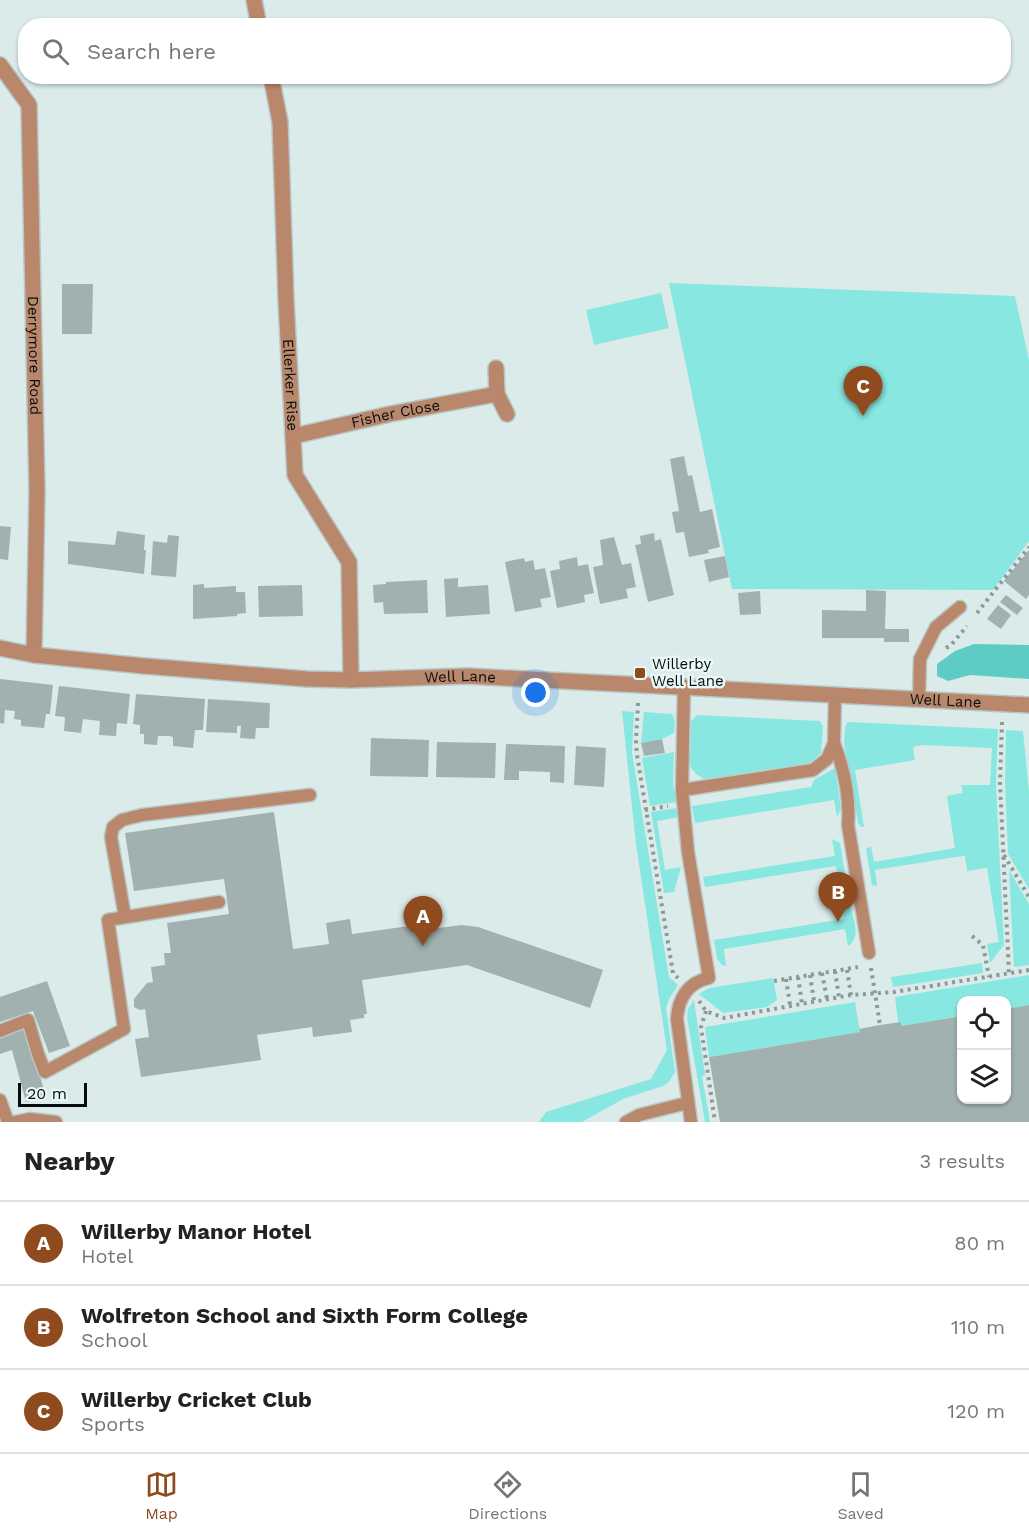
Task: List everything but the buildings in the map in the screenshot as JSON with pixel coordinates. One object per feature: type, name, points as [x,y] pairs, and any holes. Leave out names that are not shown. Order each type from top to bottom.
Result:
[{"type":"street","points":[[254,0],[257,18]]},
{"type":"street","name":"Derrymore Road","points":[[0,65],[29,105],[37,491],[34,655]]},
{"type":"street","name":"Ellerker Rise","points":[[273,84],[280,122],[295,475],[349,562],[351,680]]},
{"type":"street","points":[[496,368],[497,394],[507,414]]},
{"type":"street","name":"Fisher Close","points":[[294,436],[390,414],[497,394]]},
{"type":"street","name":"Well Lane","points":[[0,648],[34,655],[307,679],[351,680],[466,676],[1029,705]]},
{"type":"lane","points":[[919,699],[920,659],[936,627],[960,607]]},
{"type":"lane","points":[[684,686],[682,790],[688,852],[710,978],[698,980],[682,997],[678,1007],[677,1019],[691,1122]]},
{"type":"lane","points":[[835,696],[834,743],[843,768],[849,812],[848,825],[868,952]]},
{"type":"lane","points":[[682,790],[813,770],[827,759],[834,743]]},
{"type":"lane","points":[[125,918],[111,837],[113,826],[122,820],[142,815],[310,795]]},
{"type":"lane","points":[[0,1031],[28,1020],[45,1072],[124,1029],[108,920],[219,902]]},
{"type":"lane","points":[[0,1100],[8,1122]]},
{"type":"lane","points":[[626,1122],[639,1115],[687,1103]]},
{"type":"lane","points":[[15,1122],[30,1119],[56,1122]]},
{"type":"path","points":[[637,684],[639,712],[636,741],[645,810],[673,973],[681,981]]},
{"type":"path","points":[[1003,703],[1000,783],[1009,974]]},
{"type":"path","points":[[645,810],[677,805]]},
{"type":"path","points":[[1004,854],[1029,897]]},
{"type":"path","points":[[972,936],[983,945],[989,977]]},
{"type":"path","points":[[868,952],[880,1025]]},
{"type":"path","points":[[774,981],[848,969],[851,995]]},
{"type":"path","points":[[715,1122],[701,1027],[706,1011],[724,1018],[851,995],[876,994],[1029,970]]},
{"type":"path","points":[[835,971],[839,997]]},
{"type":"path","points":[[822,973],[826,999]]},
{"type":"path","points":[[810,975],[814,1001]]},
{"type":"path","points":[[798,977],[802,1003]]},
{"type":"path","points":[[786,979],[790,1005]]},
{"type":"shaded area","points":[[669,283],[1015,296],[1029,360],[1029,541],[993,590],[732,589]]},
{"type":"shaded area","points":[[661,293],[669,328],[594,345],[586,310]]},
{"type":"shaded area","points":[[974,644],[1029,645],[1029,679],[970,675],[948,681],[937,676],[937,664],[955,651]]},
{"type":"shaded area","points":[[622,711],[634,712],[632,753],[669,977],[678,985],[666,1008],[675,1072],[669,1082],[663,1086],[623,1099],[582,1122],[539,1122],[546,1112],[651,1079],[667,1050],[636,844]]},
{"type":"shaded area","points":[[644,712],[672,714],[675,721],[674,733],[662,739],[641,743]]},
{"type":"shaded area","points":[[697,715],[820,721],[823,727],[821,753],[810,763],[705,779],[691,768],[690,760],[691,721]]},
{"type":"shaded area","points":[[848,722],[998,729],[996,785],[1004,945],[990,963],[987,944],[999,942],[987,868],[967,871],[965,856],[875,870],[877,886],[872,885],[866,849],[871,846],[874,862],[955,848],[947,796],[963,793],[961,785],[990,785],[992,748],[922,745],[913,747],[915,760],[855,770],[864,827],[861,827],[858,823],[844,743],[845,727]]},
{"type":"shaded area","points":[[1006,730],[1023,731],[1029,791],[1029,889],[1008,854],[1005,783]]},
{"type":"shaded area","points":[[674,752],[673,785],[677,802],[650,806],[642,758]]},
{"type":"shaded area","points":[[835,768],[841,809],[837,817],[834,800],[695,823],[692,806],[811,787],[814,780]]},
{"type":"shaded area","points":[[677,808],[679,817],[657,821],[665,870],[681,867],[674,892],[664,893],[651,812]]},
{"type":"shaded area","points":[[832,839],[840,843],[845,874],[839,882],[836,866],[705,887],[703,877],[835,856]]},
{"type":"shaded area","points":[[1009,870],[1029,904],[1029,965],[1014,967]]},
{"type":"shaded area","points":[[842,903],[850,905],[855,924],[854,939],[848,946],[845,929],[724,949],[726,966],[717,959],[714,940],[844,919]]},
{"type":"shaded area","points":[[982,963],[983,973],[893,987],[891,977]]},
{"type":"shaded area","points":[[1029,975],[1029,1005],[1011,1008],[1011,996],[957,996],[957,1017],[901,1026],[901,1022],[898,1022],[895,997]]},
{"type":"shaded area","points":[[773,978],[777,1000],[767,1007],[723,1013],[699,994],[709,988]]},
{"type":"shaded area","points":[[694,1000],[705,1075],[702,1076],[710,1122],[705,1122],[687,1018],[688,1009]]},
{"type":"shaded area","points":[[855,1002],[860,1032],[709,1057],[705,1027]]},
{"type":"place","name":"Willerby Cricket Club","points":[[863,416]]},
{"type":"place","name":"Willerby Well Lane","points":[[640,673]]},
{"type":"place","name":"Wolfreton School and Sixth Form College","points":[[838,922]]},
{"type":"place","name":"Willerby Manor Hotel","points":[[423,946]]}]
